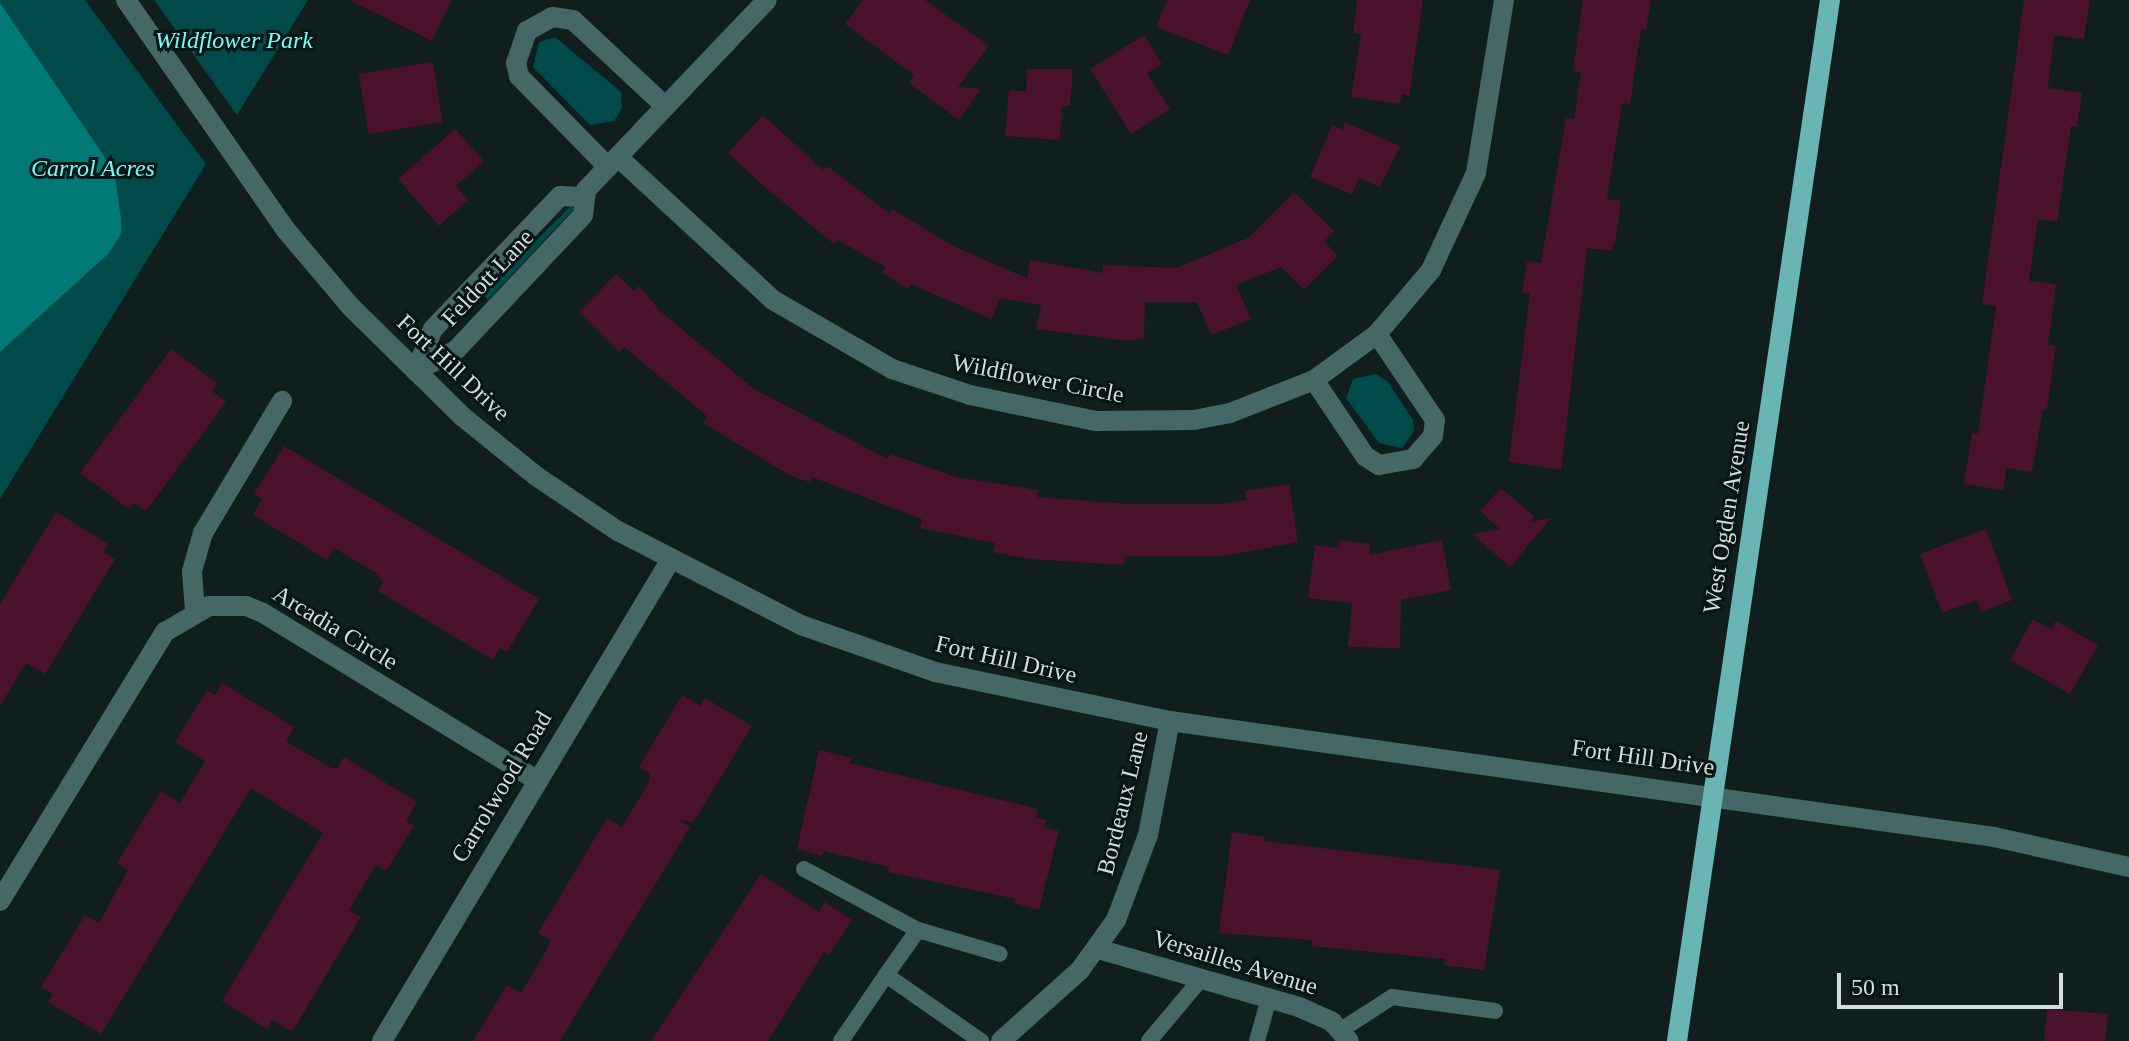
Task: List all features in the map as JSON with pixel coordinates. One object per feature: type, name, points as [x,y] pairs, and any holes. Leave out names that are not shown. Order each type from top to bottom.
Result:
[{"type":"main road","name":"West Ogden Avenue","points":[[1677,1041],[1830,0]]},
{"type":"street","name":"Fort Hill Drive","points":[[126,0],[285,229],[350,306],[416,371],[536,476],[670,561],[750,603],[880,654],[1013,691],[1170,721],[1712,794],[1994,837],[2129,867]]},
{"type":"street","name":"Feldott Lane","points":[[416,371],[456,350],[583,215],[581,197],[767,0]]},
{"type":"street","name":"Wildflower Circle","points":[[666,107],[573,20],[552,17],[527,31],[516,63],[519,76],[773,300],[860,354],[932,385],[1096,421],[1164,424],[1230,413],[1314,380],[1377,334],[1431,270],[1466,202],[1486,119],[1504,0]]},
{"type":"street","name":"Feldott Lane","points":[[416,371],[433,329],[560,196],[581,197]]},
{"type":"street","points":[[1314,380],[1365,456],[1379,465],[1413,459],[1433,436],[1435,420],[1377,334]]},
{"type":"street","points":[[195,611],[192,571],[203,533],[282,401]]},
{"type":"street","name":"Carrolwood Road","points":[[382,1041],[670,561]]},
{"type":"street","name":"Arcadia Circle","points":[[0,901],[152,651],[165,632],[195,611],[227,604],[263,613],[537,780]]},
{"type":"street","name":"Bordeaux Lane","points":[[1001,1041],[1098,949],[1129,890],[1148,835],[1170,721]]},
{"type":"street","name":"Versailles Avenue","points":[[1098,949],[1321,1016],[1345,1035]]},
{"type":"lane","points":[[804,869],[918,930],[1000,954]]},
{"type":"lane","points":[[841,1041],[918,930]]},
{"type":"lane","points":[[886,975],[981,1041]]},
{"type":"lane","points":[[1149,1041],[1201,979]]},
{"type":"lane","points":[[1345,1035],[1392,997],[1495,1011]]},
{"type":"lane","points":[[1257,1041],[1269,998]]},
{"type":"green space","name":"Carrol Acres","points":[[0,0],[85,0],[206,164],[0,499]]},
{"type":"green space","name":"Wildflower Park","points":[[154,0],[308,0],[237,115]]},
{"type":"green space","points":[[555,37],[621,92],[622,109],[614,121],[590,125],[533,67],[539,42]]},
{"type":"green space","points":[[571,206],[574,209],[488,300],[482,294]]},
{"type":"green space","points":[[1376,374],[1388,382],[1413,420],[1414,431],[1402,448],[1379,443],[1346,398],[1353,379]]},
{"type":"shaded area","points":[[0,3],[115,177],[121,234],[109,253],[0,352]]},
{"type":"building","points":[[349,0],[452,0],[432,41]]},
{"type":"building","points":[[863,0],[925,0],[989,46],[958,87],[981,89],[959,120],[909,83],[914,75],[845,24]]},
{"type":"building","points":[[1167,0],[1250,0],[1228,55],[1156,27]]},
{"type":"building","points":[[1357,0],[1423,0],[1409,96],[1402,94],[1400,104],[1351,97],[1361,34],[1353,33]]},
{"type":"building","points":[[1583,0],[1651,0],[1646,30],[1641,29],[1630,104],[1622,103],[1607,199],[1621,201],[1616,238],[1611,251],[1587,248],[1561,470],[1509,462],[1530,294],[1522,293],[1527,261],[1541,263],[1566,118],[1574,119],[1581,72],[1573,71]]},
{"type":"building","points":[[2024,0],[2090,0],[2084,39],[2054,35],[2048,88],[2082,93],[2077,127],[2071,126],[2057,222],[2038,219],[2029,281],[2056,284],[2048,345],[2056,346],[2047,409],[2043,409],[2032,472],[2007,468],[2003,490],[1964,484],[1972,433],[1978,434],[1996,306],[1982,304]]},
{"type":"building","points":[[1144,35],[1162,64],[1147,73],[1170,109],[1131,134],[1090,69]]},
{"type":"building","points":[[433,62],[443,122],[368,134],[359,74]]},
{"type":"building","points":[[1027,69],[1073,69],[1070,106],[1062,106],[1060,140],[1005,136],[1009,90],[1026,91]]},
{"type":"building","points":[[763,115],[823,170],[827,166],[889,213],[892,209],[957,248],[1027,278],[1030,260],[1103,273],[1103,265],[1176,268],[1248,238],[1294,192],[1334,231],[1324,241],[1338,256],[1304,290],[1281,267],[1236,285],[1251,319],[1211,335],[1197,302],[1145,302],[1144,338],[1128,341],[1036,329],[1041,305],[1000,298],[991,319],[911,284],[908,289],[882,273],[885,267],[838,240],[834,244],[766,188],[728,153]]},
{"type":"building","points":[[1345,122],[1400,146],[1380,187],[1359,178],[1352,194],[1310,177],[1332,125],[1343,130]]},
{"type":"building","points":[[455,129],[484,161],[456,186],[468,200],[439,226],[398,179]]},
{"type":"building","points":[[616,274],[634,291],[639,286],[660,311],[754,389],[888,459],[890,454],[956,477],[1038,490],[1037,497],[1129,504],[1219,504],[1247,500],[1245,491],[1289,484],[1298,542],[1224,556],[1125,556],[1124,565],[1030,559],[993,552],[995,543],[920,528],[922,519],[812,477],[810,482],[791,476],[703,423],[707,416],[624,347],[619,352],[579,312]]},
{"type":"building","points":[[171,349],[218,384],[212,391],[226,402],[146,511],[134,503],[129,509],[80,473]]},
{"type":"building","points":[[284,446],[539,599],[507,652],[500,648],[493,660],[378,591],[383,582],[376,573],[334,548],[327,560],[253,515],[262,499],[254,494]]},
{"type":"building","points":[[1501,488],[1535,517],[1530,522],[1551,518],[1510,567],[1472,534],[1500,529],[1480,511]]},
{"type":"building","points":[[56,512],[108,544],[104,552],[115,559],[45,674],[26,663],[0,706],[0,604]]},
{"type":"building","points":[[1986,529],[2012,600],[1981,612],[1977,600],[1942,613],[1920,554]]},
{"type":"building","points":[[1340,540],[1370,544],[1369,555],[1442,540],[1451,590],[1401,600],[1400,648],[1348,647],[1352,603],[1308,598],[1315,545],[1339,548]]},
{"type":"building","points":[[2033,619],[2051,629],[2056,621],[2098,645],[2070,694],[2010,660]]},
{"type":"building","points":[[222,683],[294,727],[286,741],[329,767],[337,769],[344,757],[417,802],[406,821],[414,826],[386,871],[376,865],[349,910],[361,917],[292,1032],[272,1020],[267,1029],[222,1001],[323,833],[251,788],[101,1034],[48,1002],[53,994],[41,987],[85,915],[99,923],[128,870],[117,863],[161,791],[180,803],[205,761],[175,742],[207,690],[215,695]]},
{"type":"building","points":[[682,695],[701,706],[705,698],[752,726],[693,823],[678,819],[690,827],[560,1041],[473,1041],[507,985],[521,993],[550,940],[538,933],[607,818],[622,827],[648,784],[650,774],[639,767]]},
{"type":"building","points":[[819,750],[851,758],[850,763],[1038,809],[1036,818],[1046,820],[1044,827],[1059,831],[1039,910],[1014,903],[1016,899],[888,872],[889,867],[824,851],[822,856],[797,849]]},
{"type":"building","points":[[1232,832],[1264,837],[1264,841],[1500,870],[1484,970],[1444,965],[1445,959],[1311,946],[1312,940],[1219,933]]},
{"type":"building","points":[[761,874],[819,912],[825,902],[852,920],[829,955],[824,952],[768,1041],[651,1041]]},
{"type":"building","points":[[2047,1009],[2108,1014],[2105,1041],[2044,1041]]}]
